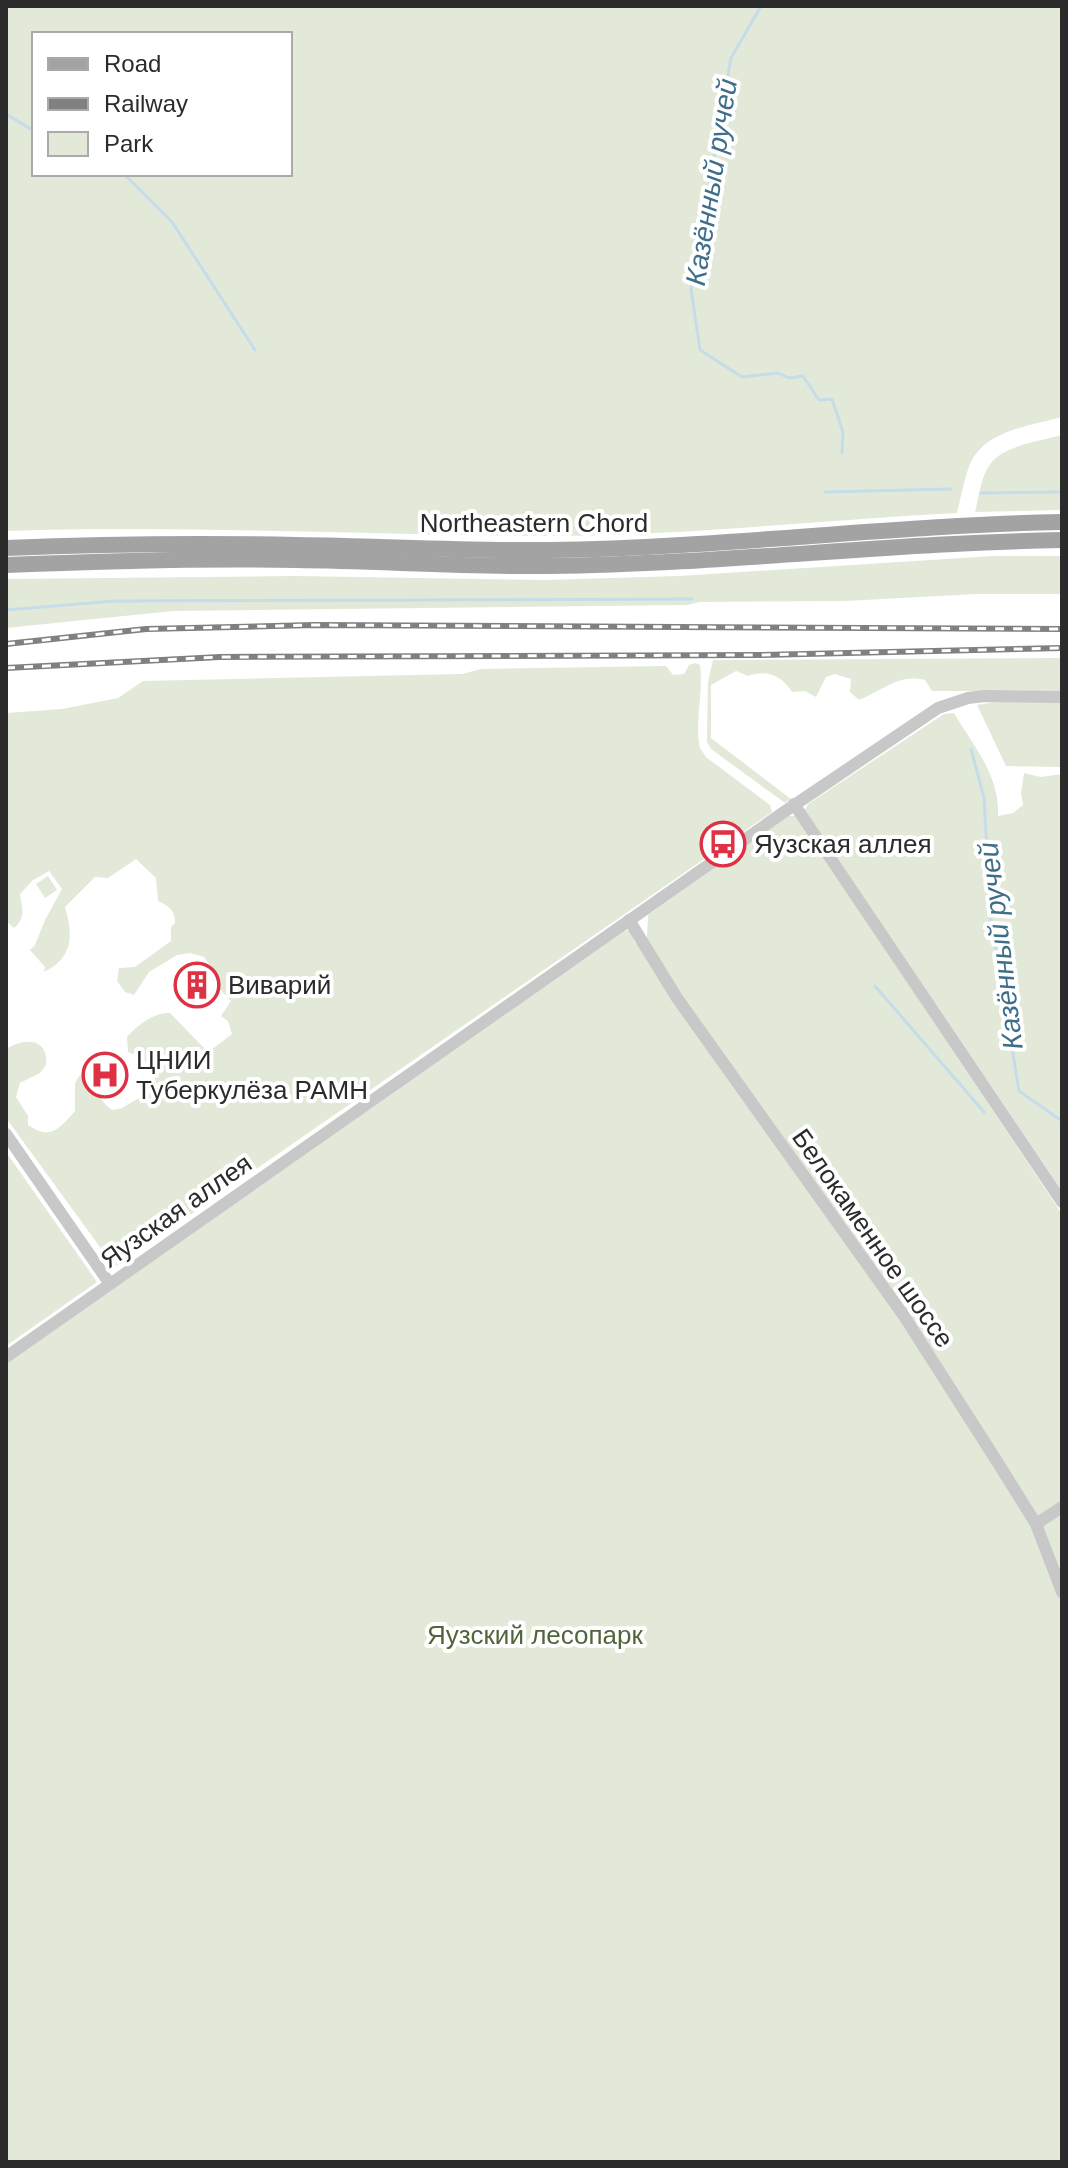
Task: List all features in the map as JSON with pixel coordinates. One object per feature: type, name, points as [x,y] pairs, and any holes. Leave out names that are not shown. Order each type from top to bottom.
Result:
[{"type":"main road","name":"Northeastern Chord","points":[[6,548],[101,544],[547,550],[673,547],[914,527],[1062,522]]},
{"type":"main road","name":"Northeastern Chord","points":[[6,565],[293,560],[548,566],[913,545],[1062,540]]},
{"type":"street","name":"Яузская аллея","points":[[6,1357],[794,804],[938,708],[985,696],[1062,697]]},
{"type":"street","points":[[794,804],[1062,1202]]},
{"type":"street","name":"Белокаменное шоссе","points":[[629,920],[677,998],[904,1316],[1036,1524],[1062,1592]]},
{"type":"street","points":[[6,1134],[110,1284]]},
{"type":"street","points":[[1036,1524],[1062,1507]]},
{"type":"green space","points":[[6,6],[1062,6],[1062,417],[1010,431],[986,444],[970,464],[957,513],[700,531],[545,536],[73,529],[6,531]]},
{"type":"green space","points":[[1062,435],[1062,510],[975,512],[985,474],[997,457],[1024,444]]},
{"type":"green space","points":[[993,556],[1062,556],[1062,594],[699,602],[688,605],[173,611],[6,628],[6,579],[295,576],[546,580],[679,576]]},
{"type":"green space","points":[[1062,658],[1062,691],[932,691],[925,680],[916,678],[891,684],[859,700],[850,692],[851,679],[835,674],[826,677],[816,697],[805,691],[792,692],[773,675],[761,673],[748,676],[736,671],[711,685],[711,738],[791,799],[785,803],[711,749],[707,742],[708,682],[713,660]]},
{"type":"green space","points":[[689,665],[700,665],[701,675],[700,748],[706,757],[770,805],[772,812],[116,1266],[113,1265],[6,1118],[6,1049],[34,1042],[44,1049],[46,1065],[40,1073],[20,1083],[16,1097],[28,1116],[28,1125],[49,1132],[60,1127],[75,1111],[75,1083],[79,1076],[88,1074],[104,1103],[113,1110],[149,1092],[150,1077],[146,1062],[128,1052],[127,1037],[141,1024],[152,1017],[170,1013],[207,1051],[211,1050],[232,1034],[228,1021],[221,1016],[231,1001],[213,982],[212,968],[204,957],[190,953],[177,955],[149,972],[134,995],[125,992],[117,981],[119,968],[135,967],[171,941],[171,927],[175,923],[171,909],[158,901],[156,878],[136,859],[108,878],[95,877],[65,907],[69,944],[61,959],[44,972],[45,967],[30,950],[62,889],[49,871],[33,880],[20,894],[22,912],[18,924],[14,928],[6,921],[6,713],[62,709],[118,698],[143,681],[666,666],[673,675],[684,674]]},
{"type":"green space","points":[[1002,701],[1062,702],[1062,767],[1006,766],[977,705]]},
{"type":"green space","points":[[954,713],[990,775],[998,801],[998,816],[1013,813],[1023,805],[1024,773],[1041,777],[1062,774],[1062,1191],[805,810],[808,804],[944,714]]},
{"type":"green space","name":"Яузский лесопарк","points":[[788,816],[796,816],[1062,1214],[1062,2162],[6,2162],[6,1364],[625,931],[630,930],[635,943],[647,937],[648,915]]},
{"type":"green space","points":[[48,876],[57,890],[45,898],[36,884]]},
{"type":"green space","points":[[6,1152],[97,1282],[6,1346]]},
{"type":"waterway","name":"Казённый ручей","points":[[761,6],[731,58],[691,289],[700,350],[742,377],[778,373],[789,378],[803,376],[819,400],[832,399],[843,432],[842,453]]},
{"type":"waterway","points":[[6,114],[32,130]]},
{"type":"waterway","points":[[126,176],[172,222],[255,350]]},
{"type":"waterway","points":[[825,492],[951,489]]},
{"type":"waterway","points":[[981,493],[1062,492]]},
{"type":"waterway","points":[[6,610],[114,601],[692,599]]},
{"type":"waterway","name":"Казённый ручей","points":[[971,749],[984,798],[991,919],[1019,1091],[1062,1121]]},
{"type":"waterway","points":[[875,986],[984,1112]]},
{"type":"railway","points":[[6,644],[146,629],[314,625],[1062,629]]},
{"type":"railway","points":[[6,668],[220,657],[759,655],[1062,648]]},
{"type":"place","name":"Яузская аллея","points":[[723,844]]},
{"type":"place","name":"Виварий","points":[[197,985]]},
{"type":"place","name":"ЦНИИ Туберкулёза РАМН","points":[[105,1075]]}]
